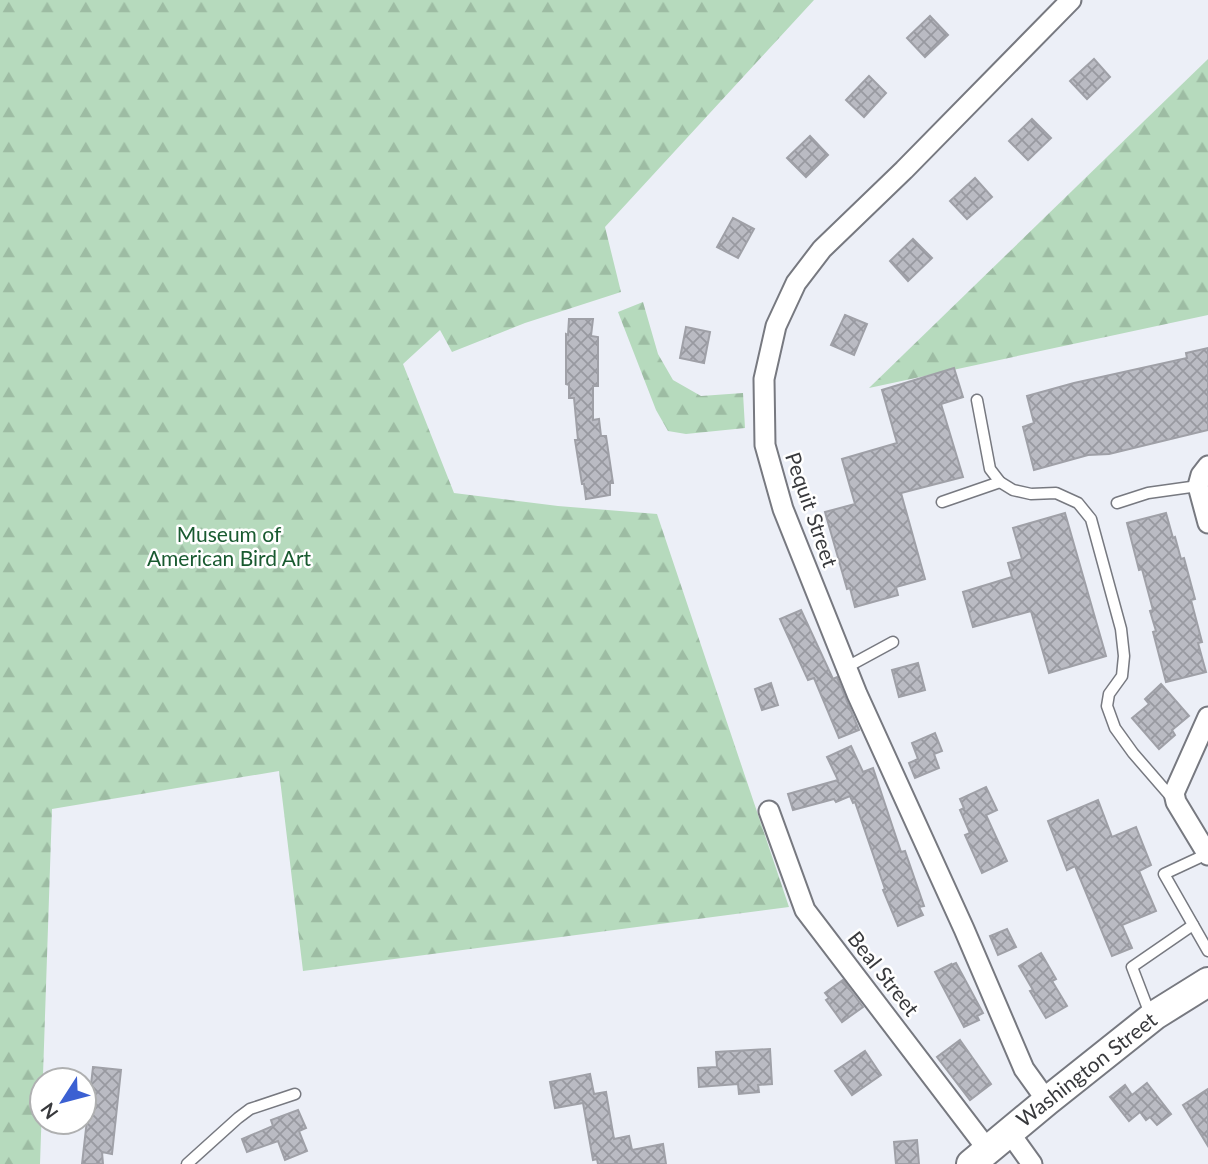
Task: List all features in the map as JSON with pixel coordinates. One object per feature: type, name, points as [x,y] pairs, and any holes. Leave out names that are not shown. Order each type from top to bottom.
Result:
[{"type":"main road","name":"Washington Street","points":[[989,1148],[1152,1018],[1205,991]]},
{"type":"street","name":"Pequit Street","points":[[1047,1101],[1024,1069],[964,929],[857,694],[783,509],[765,445],[764,379],[776,326],[796,284],[822,249],[904,170],[1071,0]]},
{"type":"street","points":[[1208,466],[1200,475],[1198,486],[1208,523]]},
{"type":"street","points":[[1208,717],[1174,793],[1176,802],[1208,854]]},
{"type":"street","name":"Beal Street","points":[[769,811],[805,910],[989,1148],[1032,1164]]},
{"type":"lane","points":[[977,400],[990,469],[1000,482],[1013,490],[1031,494],[1056,493],[1078,503],[1091,519],[1121,629],[1124,656],[1122,676],[1109,694],[1107,706],[1115,728],[1176,802]]},
{"type":"lane","points":[[942,502],[1000,482]]},
{"type":"lane","points":[[1118,503],[1148,493],[1198,486]]},
{"type":"lane","points":[[847,667],[893,642]]},
{"type":"lane","points":[[1208,854],[1164,874],[1208,951]]},
{"type":"lane","points":[[1152,1018],[1132,967],[1193,925]]},
{"type":"lane","points":[[187,1164],[250,1109],[295,1094]]},
{"type":"green space","name":"Museum of American Bird Art","points":[[0,0],[814,0],[605,227],[621,292],[525,323],[452,352],[440,330],[403,364],[454,493],[558,506],[657,514],[789,907],[303,971],[279,771],[52,809],[43,1066],[28,1066],[28,1136],[41,1136],[40,1164],[0,1164]]},
{"type":"green space","points":[[1208,59],[1208,315],[869,388]]},
{"type":"green space","points":[[643,302],[658,354],[673,380],[701,396],[743,393],[745,428],[686,434],[668,431],[656,410],[618,312]]},
{"type":"building","points":[[930,16],[948,35],[925,57],[907,38]]},
{"type":"building","points":[[1094,59],[1110,77],[1087,99],[1070,81]]},
{"type":"building","points":[[869,76],[886,93],[864,117],[846,100]]},
{"type":"building","points":[[1032,119],[1051,138],[1028,160],[1009,141]]},
{"type":"building","points":[[810,136],[828,155],[806,177],[787,158]]},
{"type":"building","points":[[975,178],[992,197],[967,219],[950,201]]},
{"type":"building","points":[[733,218],[754,229],[738,258],[717,247]]},
{"type":"building","points":[[913,239],[932,258],[908,281],[890,261]]},
{"type":"building","points":[[845,315],[867,324],[854,355],[831,345]]},
{"type":"building","points":[[569,319],[593,319],[591,336],[598,337],[598,386],[593,386],[593,420],[599,419],[601,436],[606,436],[613,483],[610,483],[610,495],[586,499],[575,440],[578,440],[574,398],[569,398],[569,385],[566,384],[566,334],[568,335]]},
{"type":"building","points":[[686,327],[710,332],[704,363],[680,358]]},
{"type":"building","points":[[1208,348],[1208,430],[1109,454],[1088,455],[1034,470],[1023,427],[1034,423],[1027,396],[1187,358],[1186,353]]},
{"type":"building","points":[[954,368],[963,397],[941,404],[963,477],[901,493],[925,579],[896,587],[898,595],[855,607],[850,588],[847,589],[825,512],[855,504],[842,459],[897,443],[882,390]]},
{"type":"building","points":[[1065,513],[1106,656],[1049,673],[1031,611],[973,627],[963,592],[1012,577],[1008,563],[1022,559],[1013,528]]},
{"type":"building","points":[[1166,513],[1181,559],[1184,558],[1195,599],[1191,600],[1202,642],[1198,643],[1206,672],[1166,682],[1153,632],[1156,631],[1150,611],[1153,610],[1127,523]]},
{"type":"building","points":[[801,610],[833,679],[837,677],[859,730],[839,738],[814,678],[808,680],[780,619]]},
{"type":"building","points":[[918,663],[925,690],[899,697],[892,670]]},
{"type":"building","points":[[771,683],[778,705],[762,710],[755,689]]},
{"type":"building","points":[[1161,684],[1189,716],[1172,730],[1175,735],[1159,749],[1132,718],[1149,704],[1145,699]]},
{"type":"building","points":[[935,733],[942,751],[934,754],[939,768],[915,778],[909,763],[918,759],[912,743]]},
{"type":"building","points":[[851,746],[863,772],[873,768],[901,852],[905,851],[924,906],[919,907],[923,915],[898,926],[883,890],[885,889],[855,802],[853,803],[850,796],[836,802],[834,799],[793,810],[788,794],[838,780],[827,757]]},
{"type":"building","points":[[986,787],[997,810],[986,815],[1007,861],[982,873],[965,835],[970,833],[960,810],[964,808],[960,799]]},
{"type":"building","points":[[1098,800],[1112,837],[1136,827],[1151,865],[1139,871],[1156,911],[1122,925],[1132,948],[1112,956],[1075,866],[1067,870],[1048,821]]},
{"type":"building","points":[[1007,929],[1016,947],[998,955],[990,936]]},
{"type":"building","points":[[1041,953],[1056,979],[1052,981],[1067,1006],[1046,1018],[1019,966]]},
{"type":"building","points":[[956,963],[983,1013],[977,1016],[979,1020],[964,1027],[935,972]]},
{"type":"building","points":[[843,980],[863,1007],[842,1022],[826,1000],[829,998],[825,993]]},
{"type":"building","points":[[960,1040],[991,1084],[970,1100],[937,1057]]},
{"type":"building","points":[[770,1049],[772,1084],[758,1085],[759,1092],[739,1094],[738,1084],[699,1087],[698,1068],[717,1067],[716,1052]]},
{"type":"building","points":[[865,1051],[881,1075],[852,1095],[835,1071]]},
{"type":"building","points":[[98,1068],[121,1070],[112,1154],[102,1152],[103,1164],[82,1164],[85,1136],[98,1136]]},
{"type":"building","points":[[590,1074],[594,1094],[606,1092],[614,1139],[629,1136],[632,1150],[663,1144],[666,1164],[598,1164],[597,1159],[593,1160],[583,1103],[555,1108],[550,1082]]},
{"type":"building","points":[[1147,1083],[1171,1114],[1157,1125],[1150,1117],[1146,1120],[1140,1112],[1129,1121],[1110,1097],[1125,1085],[1132,1095]]},
{"type":"building","points":[[1208,1089],[1208,1146],[1183,1105]]},
{"type":"building","points":[[298,1110],[306,1128],[299,1131],[307,1151],[285,1160],[278,1141],[247,1152],[242,1139],[273,1126],[271,1120]]},
{"type":"building","points":[[917,1140],[919,1164],[896,1164],[894,1142]]}]
